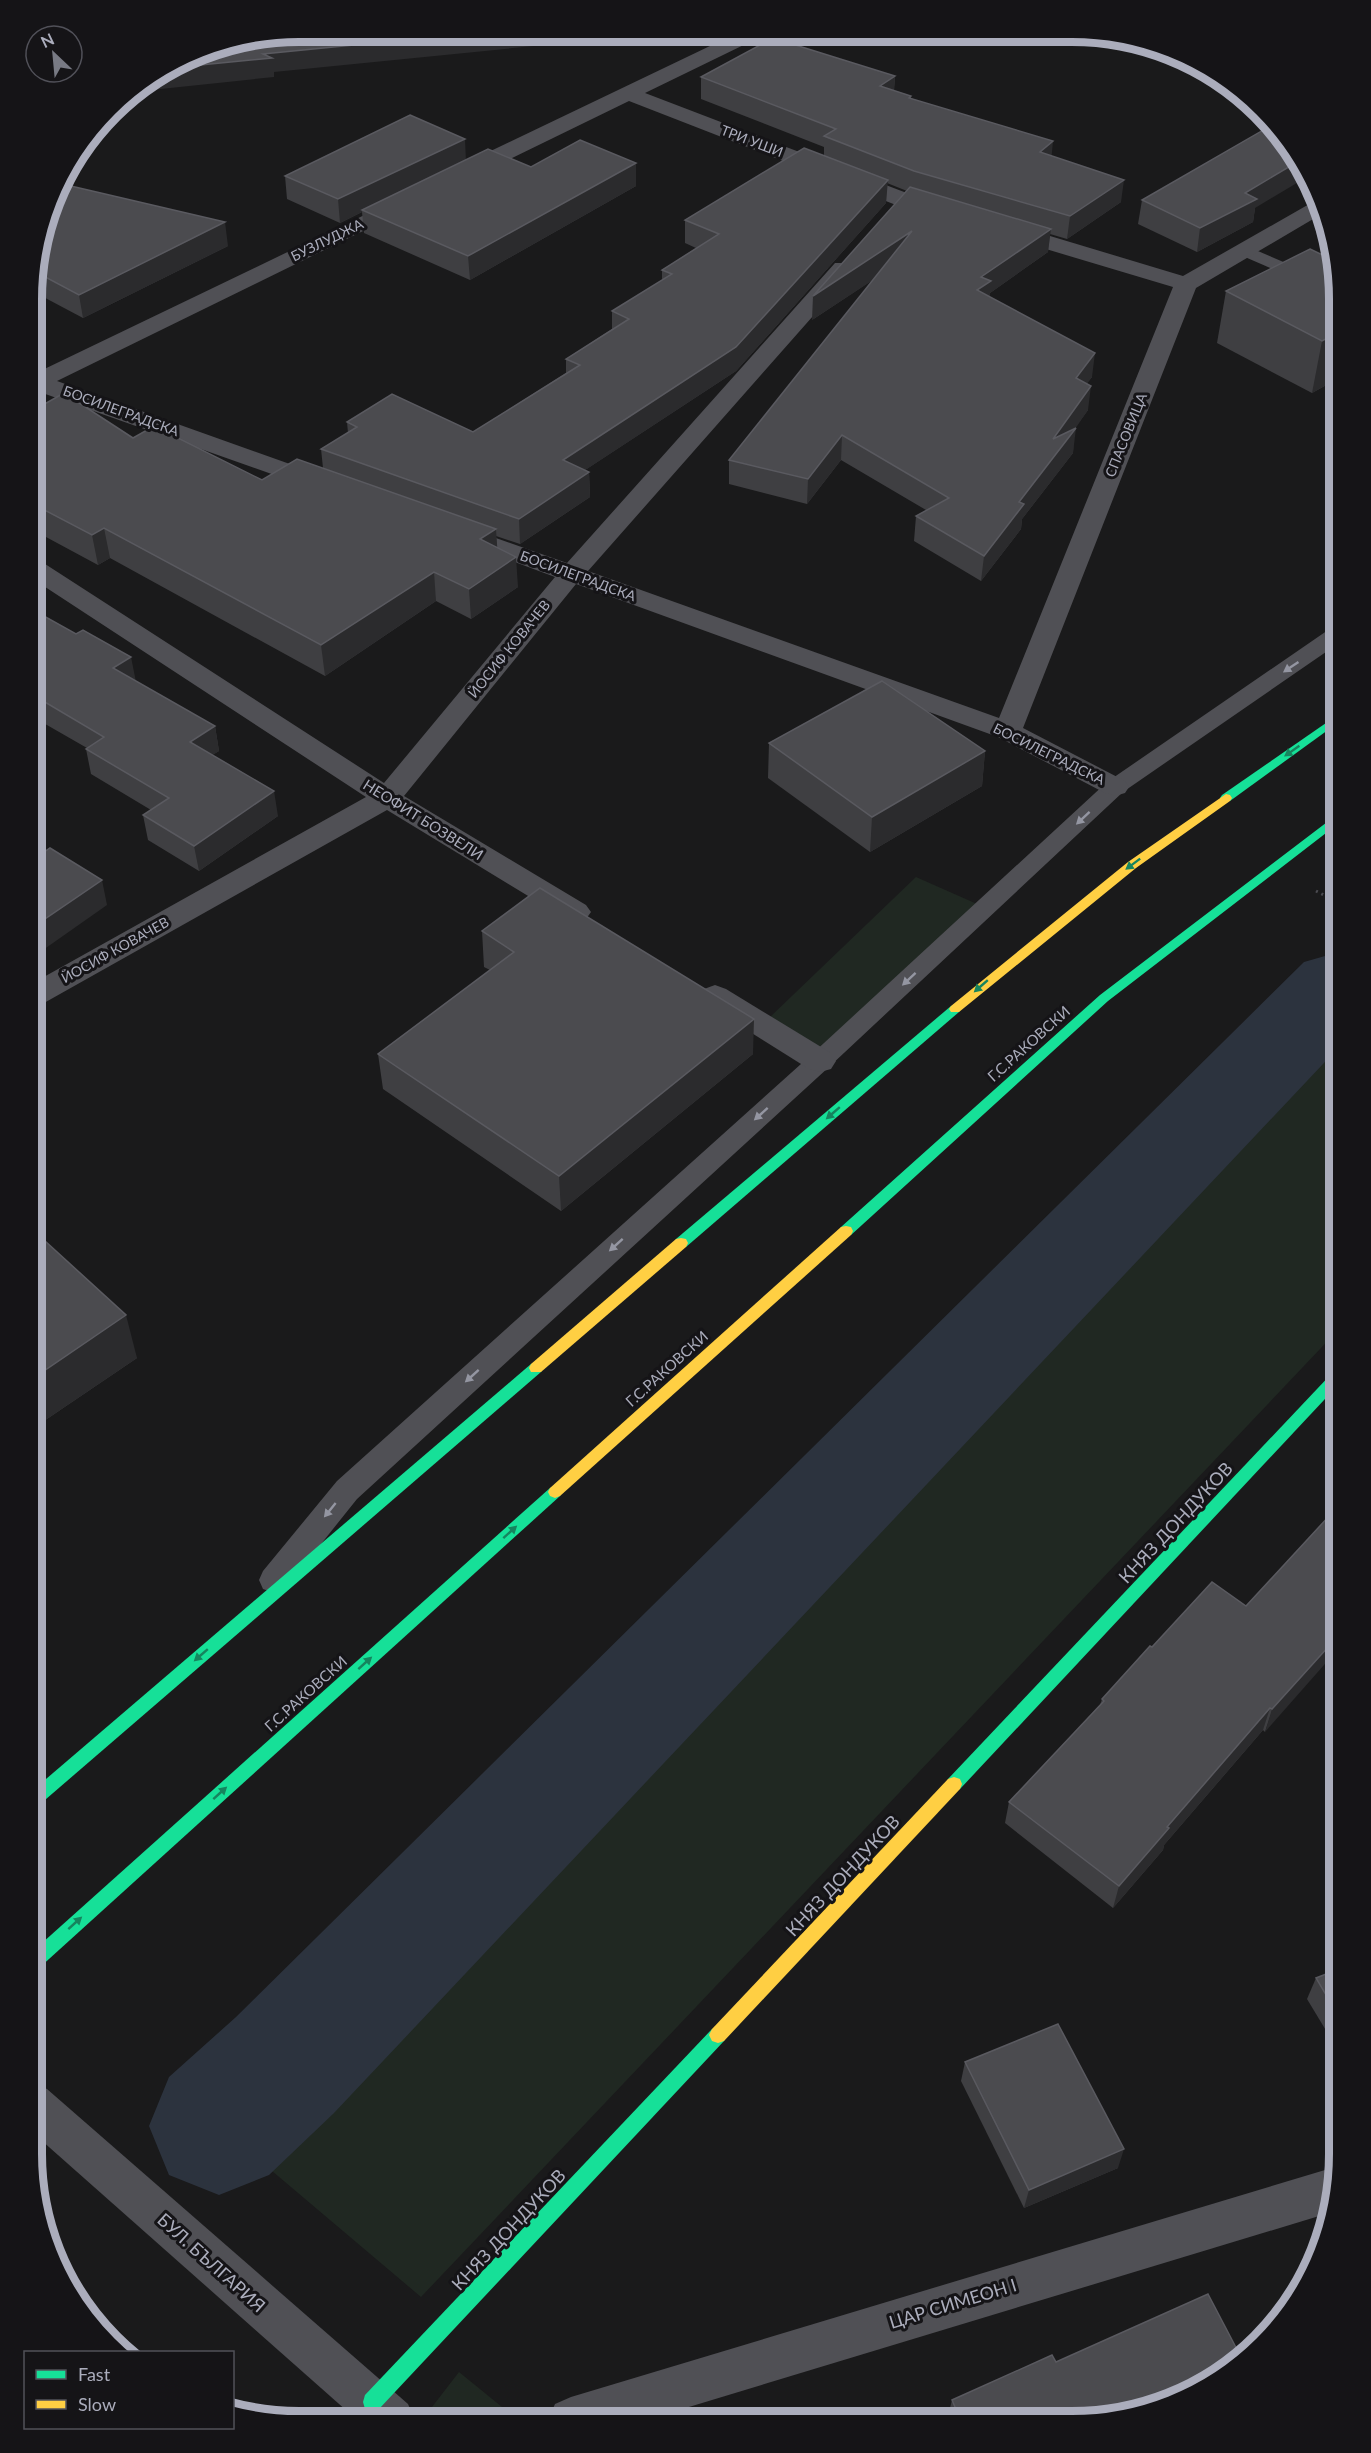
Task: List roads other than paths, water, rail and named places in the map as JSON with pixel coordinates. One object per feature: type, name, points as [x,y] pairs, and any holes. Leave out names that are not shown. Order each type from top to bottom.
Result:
[{"type":"street","points":[[445,182],[734,42]]},
{"type":"street","name":"ТРИ УШИ","points":[[627,93],[896,208],[960,216]]},
{"type":"street","name":"БУЗЛУДЖА","points":[[42,379],[424,193]]},
{"type":"street","points":[[983,223],[1186,284],[1312,210]]},
{"type":"street","name":"ЙОСИФ КОВАЧЕВ","points":[[42,991],[387,798],[570,574],[856,253]]},
{"type":"street","name":"СПАСОВИЦА","points":[[1008,731],[1186,284]]},
{"type":"street","name":"БОСИЛЕГРАДСКА","points":[[42,384],[349,494]]},
{"type":"street","name":"БОСИЛЕГРАДСКА","points":[[438,526],[1008,731],[1115,787]]},
{"type":"street","name":"НЕОФИТ БОЗВЕЛИ","points":[[42,573],[387,798],[602,928]]},
{"type":"street","points":[[42,1792],[1008,963],[1131,865],[1329,724]]},
{"type":"street","name":"Г.С.РАКОВСКИ","points":[[42,1954],[1104,998],[1329,825]]},
{"type":"street","points":[[695,984],[820,1061]]},
{"type":"street","name":"КНЯЗ ДОНДУКОВ","points":[[377,2411],[1329,1386]]},
{"type":"street","name":"БУЛ. БЪЛГАРИЯ","points":[[42,2113],[278,2322],[371,2411]]},
{"type":"street","name":"ЦАР СИМЕОН I","points":[[601,2411],[1326,2192]]},
{"type":"lane","points":[[1244,250],[1328,289]]},
{"type":"lane","points":[[245,1617],[346,1490],[820,1061],[1115,787],[1329,640]]},
{"type":"waterway","points":[[219,2126],[285,2065],[1329,996]]}]
